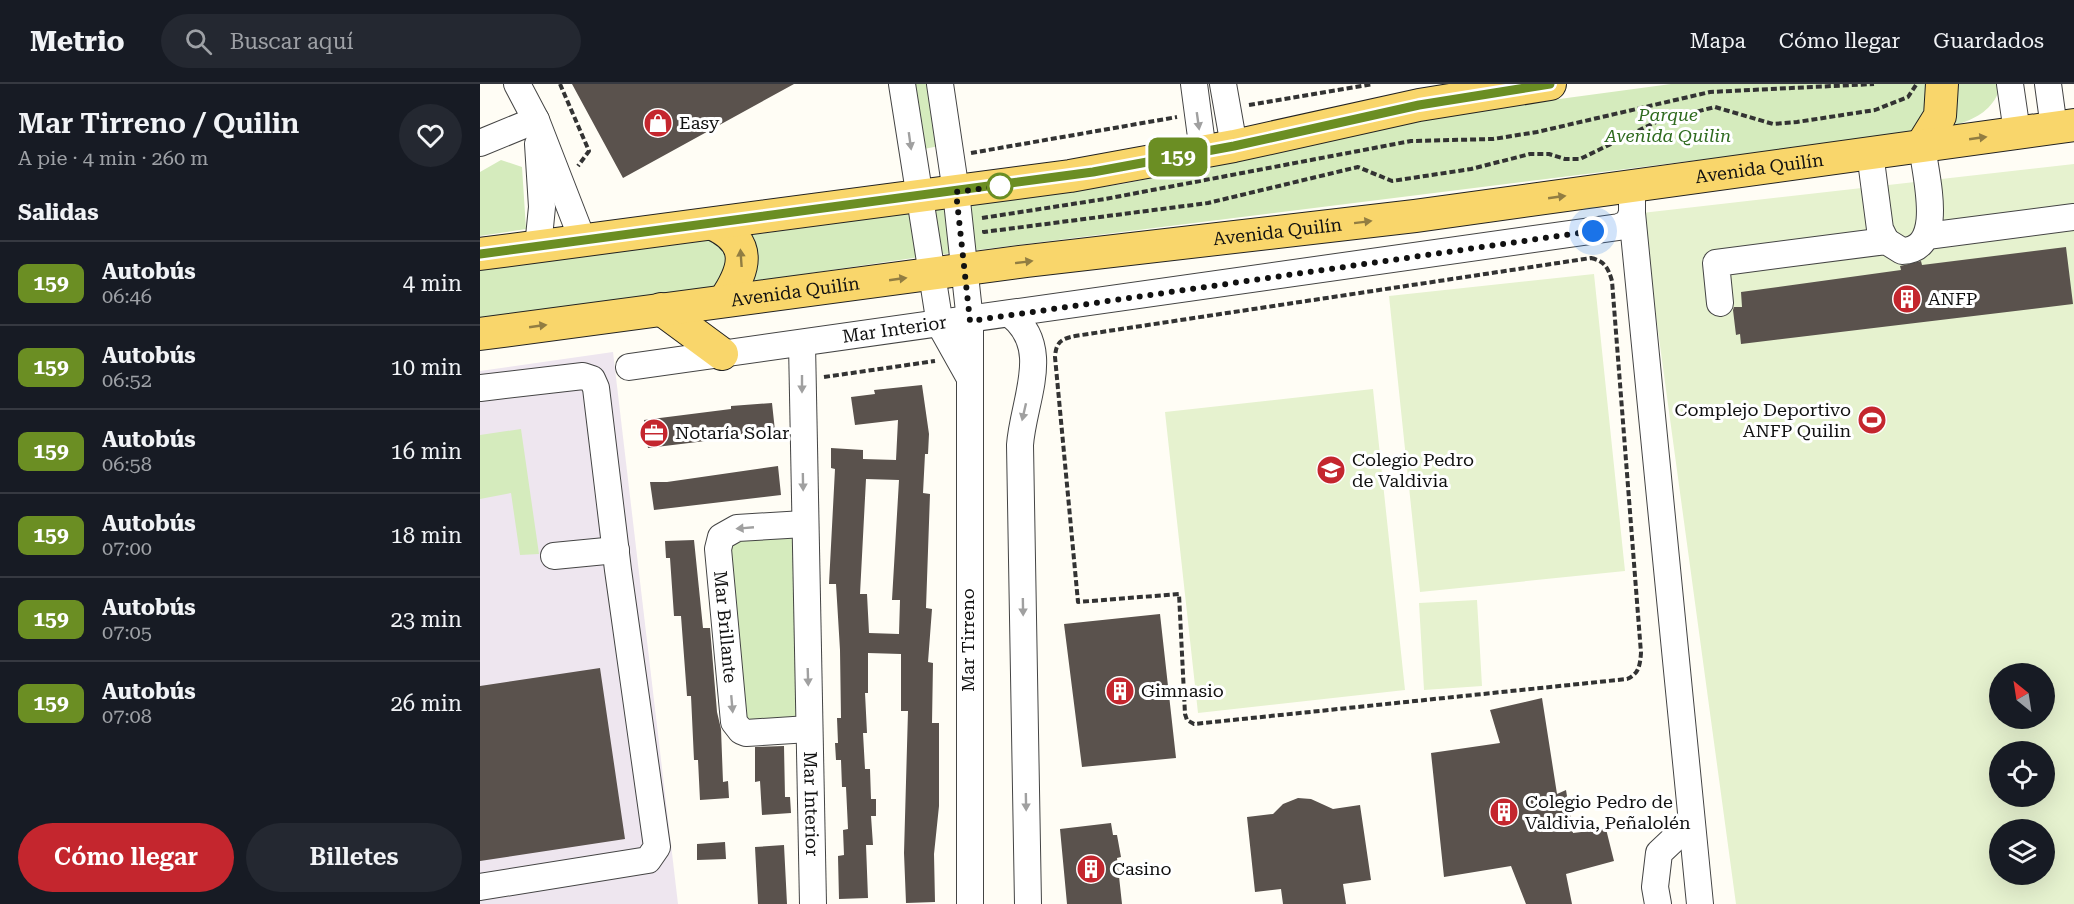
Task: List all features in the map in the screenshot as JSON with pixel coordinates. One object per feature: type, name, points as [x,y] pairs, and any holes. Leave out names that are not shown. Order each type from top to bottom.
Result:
[{"type":"main road","points":[[480,254],[1093,172],[1234,146],[1419,105],[1550,84]]},
{"type":"main road","points":[[1922,145],[1940,117],[1942,84]]},
{"type":"main road","name":"Avenida Quilín","points":[[480,334],[931,274],[1415,216],[1632,200],[1870,153],[2064,127]]},
{"type":"main road","points":[[713,224],[727,230],[736,239],[743,260],[736,283],[724,301]]},
{"type":"main road","points":[[661,309],[725,354]]},
{"type":"street","points":[[517,84],[536,120],[584,241]]},
{"type":"street","name":"Mar Tirreno","points":[[902,84],[940,325],[963,367]]},
{"type":"street","name":"Mar Tirreno","points":[[940,84],[966,270],[970,321],[963,367],[970,904]]},
{"type":"street","points":[[1194,84],[1203,152]]},
{"type":"street","points":[[2010,84],[2017,132]]},
{"type":"street","points":[[2048,84],[2064,127]]},
{"type":"street","points":[[1225,96],[1234,146]]},
{"type":"street","points":[[480,143],[536,120]]},
{"type":"street","points":[[536,120],[542,207],[538,247]]},
{"type":"street","points":[[1870,153],[1880,229],[1886,242],[1892,247],[1910,250],[1924,242],[1930,220],[1922,145]]},
{"type":"street","points":[[1632,200],[1700,904]]},
{"type":"street","name":"Mar Interior","points":[[628,367],[970,321],[1619,227],[1628,223],[1632,200]]},
{"type":"street","points":[[1927,236],[2074,218]]},
{"type":"street","points":[[1720,303],[1716,263],[1886,242]]},
{"type":"street","points":[[1011,315],[1027,329],[1033,355],[1033,378],[1022,420],[1020,446],[1028,904]]},
{"type":"street","name":"Mar Interior","points":[[802,344],[813,904]]},
{"type":"street","points":[[480,388],[583,376],[592,379],[596,388],[657,847],[648,860],[480,887]]},
{"type":"street","points":[[480,403],[596,388]]},
{"type":"street","name":"Mar Brillante","points":[[804,524],[737,528],[721,537],[718,549],[733,716],[737,727],[751,733],[809,729]]},
{"type":"street","points":[[554,556],[616,550]]},
{"type":"street","points":[[1658,904],[1655,887],[1659,853],[1677,836],[1692,831]]},
{"type":"path","points":[[560,84],[589,151],[578,166],[577,174]]},
{"type":"path","points":[[1225,96],[1373,84]]},
{"type":"path","points":[[982,218],[1105,199],[1411,141],[1493,138],[1537,132],[1710,92],[1874,84]]},
{"type":"path","points":[[984,232],[1208,203],[1358,168],[1392,182],[1411,181],[1471,169],[1530,154],[1550,154],[1566,159],[1580,159],[1656,122],[1715,107],[1773,124],[1797,122],[1875,110],[1908,97],[1917,84]]},
{"type":"path","points":[[951,157],[1197,114]]},
{"type":"path","points":[[1578,259],[1601,260],[1608,268],[1612,281],[1641,653],[1640,665],[1635,676],[1615,681],[1194,724],[1187,720],[1185,714],[1179,594],[1078,602],[1055,346],[1075,336],[1578,259]]},
{"type":"path","points":[[802,380],[963,367]]},
{"type":"shaded area","points":[[613,352],[678,904],[480,904],[480,371]]},
{"type":"green space","points":[[913,84],[929,84],[939,146],[924,149]]},
{"type":"green space","name":"Parque Avenida Quilin","points":[[1671,84],[2001,84],[1996,97],[1978,116],[1954,125],[1914,133],[913,258],[750,282],[744,236],[1123,184],[1463,112]]},
{"type":"green space","points":[[501,160],[522,167],[526,229],[480,236],[480,172]]},
{"type":"green space","name":"Complejo Deportivo ANFP Quilin","points":[[2074,164],[2074,904],[1736,904],[1642,213]]},
{"type":"green space","points":[[720,239],[734,260],[716,287],[480,320],[480,270]]},
{"type":"green space","points":[[1594,274],[1625,571],[1420,592],[1389,296]]},
{"type":"green space","points":[[1373,389],[1405,690],[1198,713],[1165,412]]},
{"type":"green space","points":[[521,429],[539,554],[520,555],[511,493],[480,499],[480,435]]},
{"type":"green space","points":[[795,535],[798,714],[792,719],[745,723],[729,542]]},
{"type":"green space","points":[[1477,600],[1482,686],[1424,690],[1419,603]]},
{"type":"building","name":"Easy","points":[[572,84],[794,84],[623,178]]},
{"type":"building","name":"ANFP","points":[[2066,247],[2073,304],[1741,344],[1740,334],[1736,335],[1733,310],[1734,307],[1742,307],[1741,292],[1901,270],[1900,266],[1921,261],[1922,265]]},
{"type":"building","points":[[922,385],[929,434],[928,454],[925,454],[923,493],[930,494],[926,608],[932,609],[928,662],[933,663],[932,723],[939,723],[939,806],[934,854],[935,902],[906,903],[904,853],[908,711],[901,711],[901,654],[868,653],[868,693],[865,693],[867,733],[863,733],[865,769],[870,769],[871,799],[876,799],[876,816],[871,816],[873,845],[866,845],[868,898],[839,899],[838,856],[844,855],[843,830],[848,829],[846,787],[842,787],[841,760],[836,760],[835,743],[838,743],[837,718],[841,718],[836,584],[829,584],[835,469],[831,468],[831,448],[863,450],[863,459],[896,460],[898,420],[855,425],[851,397],[875,394],[874,390]],"holes":[[[866,479],[899,480],[892,600],[900,600],[899,634],[869,633],[867,594],[860,594]]]},
{"type":"building","points":[[772,403],[775,431],[722,436],[722,439],[648,448],[644,420],[731,409],[731,406]]},
{"type":"building","points":[[778,466],[781,495],[654,510],[650,482],[667,482]]},
{"type":"building","points":[[694,540],[703,628],[710,628],[717,712],[721,729],[723,782],[728,781],[729,798],[700,800],[698,760],[694,760],[691,696],[687,696],[681,616],[674,616],[670,558],[666,558],[665,541]]},
{"type":"building","name":"Gimnasio","points":[[1160,614],[1176,758],[1082,767],[1064,624]]},
{"type":"building","points":[[600,668],[625,839],[480,861],[480,686]]},
{"type":"building","name":"Colegio Pedro de Valdivia, Peñalolén","points":[[1542,698],[1557,794],[1566,790],[1573,833],[1606,829],[1614,861],[1566,874],[1572,904],[1526,904],[1511,866],[1444,877],[1431,753],[1500,743],[1490,710]]},
{"type":"building","points":[[784,746],[785,797],[790,797],[791,813],[762,815],[760,781],[755,782],[755,747]]},
{"type":"building","points":[[1298,798],[1311,799],[1333,809],[1360,805],[1371,880],[1343,884],[1346,904],[1283,904],[1281,889],[1255,892],[1247,817],[1273,814],[1283,804]]},
{"type":"building","name":"Casino","points":[[1111,823],[1113,835],[1117,835],[1121,857],[1117,858],[1122,904],[1067,904],[1060,829]]},
{"type":"building","points":[[725,842],[726,859],[697,860],[697,844]]},
{"type":"building","points":[[784,845],[787,904],[758,904],[755,847]]},
{"type":"bus line","name":"159","points":[[480,254],[976,190],[1116,169],[1234,146],[1419,105],[1550,84]]},
{"type":"place","name":"Easy","points":[[658,123]]},
{"type":"place","name":"ANFP","points":[[1907,299]]},
{"type":"place","name":"Complejo Deportivo ANFP Quilin","points":[[1872,420]]},
{"type":"place","name":"Notaría Solar","points":[[654,433]]},
{"type":"place","name":"Colegio Pedro de Valdivia","points":[[1331,470]]},
{"type":"place","name":"Gimnasio","points":[[1120,691]]},
{"type":"place","name":"Colegio Pedro de Valdivia, Peñalolén","points":[[1504,812]]},
{"type":"place","name":"Casino","points":[[1091,869]]},
{"type":"route","points":[[1000,186],[956,192],[970,321],[1593,231]]}]
